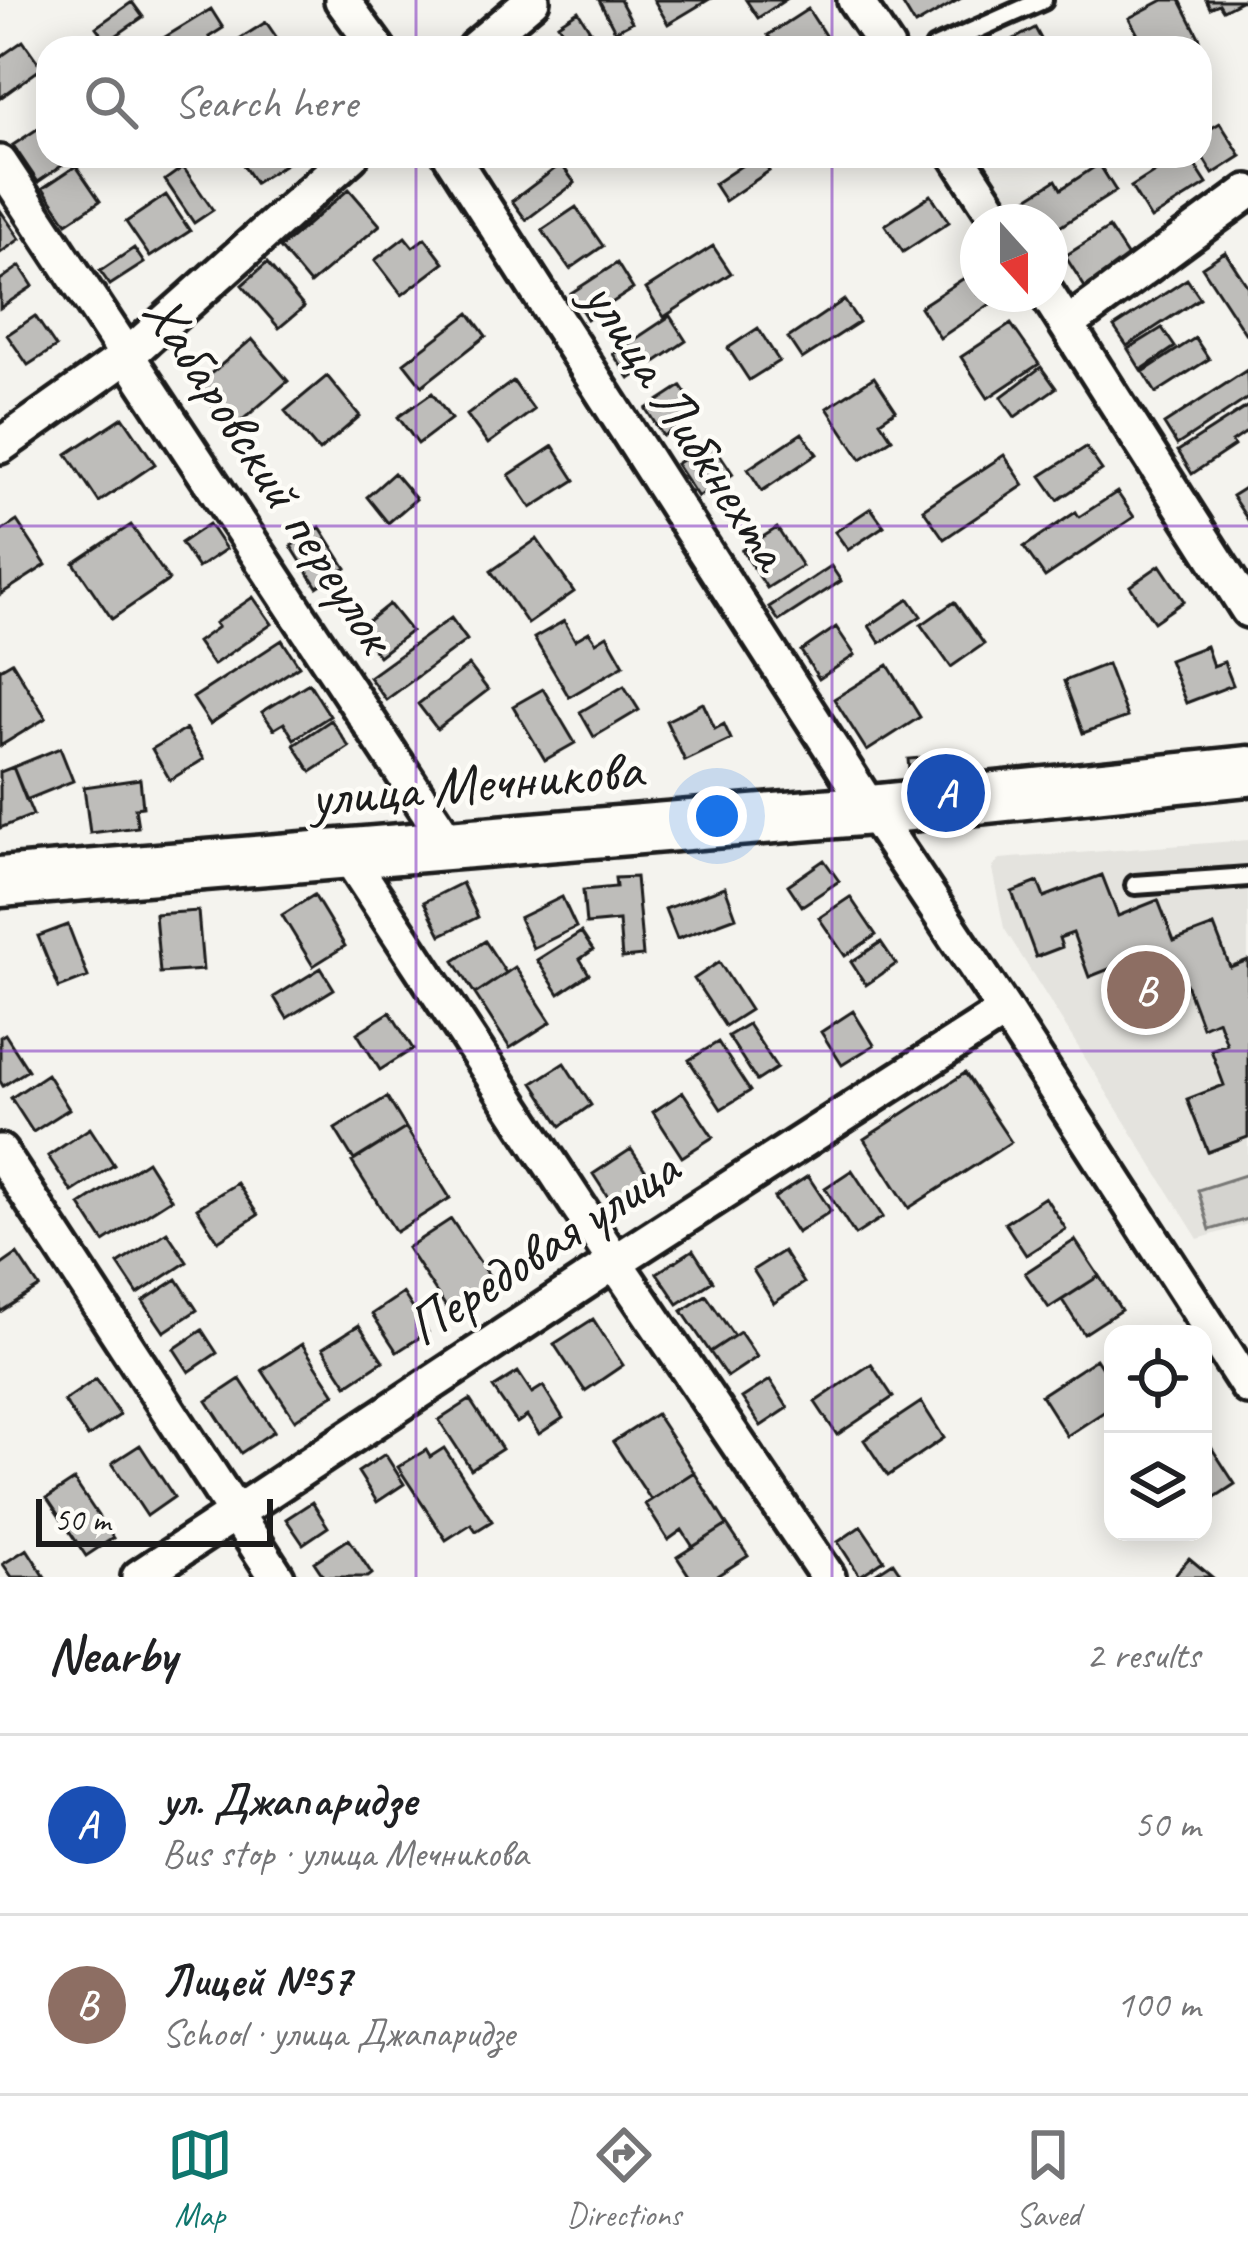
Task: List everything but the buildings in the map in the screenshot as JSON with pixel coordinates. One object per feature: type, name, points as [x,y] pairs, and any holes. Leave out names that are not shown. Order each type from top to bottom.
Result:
[{"type":"main road","name":"улица Мечникова","points":[[0,882],[871,810],[1248,771]]},
{"type":"street","points":[[343,0],[368,36]]},
{"type":"street","points":[[489,36],[532,0]]},
{"type":"street","points":[[855,0],[879,36]]},
{"type":"street","name":"Хабаровский переулок","points":[[0,163],[449,843]]},
{"type":"street","points":[[0,446],[128,355],[338,168]]},
{"type":"street","name":"улица Либкнехта","points":[[459,168],[1248,1387]]},
{"type":"street","points":[[965,168],[988,204]]},
{"type":"street","points":[[1067,325],[1248,192]]},
{"type":"street","points":[[1059,312],[1248,610]]},
{"type":"street","points":[[347,854],[827,1577]]},
{"type":"street","name":"Передовая улица","points":[[139,1577],[1005,1011]]},
{"type":"street","points":[[0,1152],[277,1577]]},
{"type":"lane","points":[[962,36],[1043,0]]},
{"type":"lane","points":[[1135,885],[1248,877]]},
{"type":"shaded area","points":[[1248,840],[1248,1224],[1198,1239],[1004,928],[992,869],[999,859]]},
{"type":"shaded area","points":[[1248,1174],[1248,1219],[1210,1230],[1198,1190]]},
{"type":"place","name":"ул. Джапаридзе","points":[[946,793]]},
{"type":"place","name":"Лицей №57","points":[[1146,990]]}]
